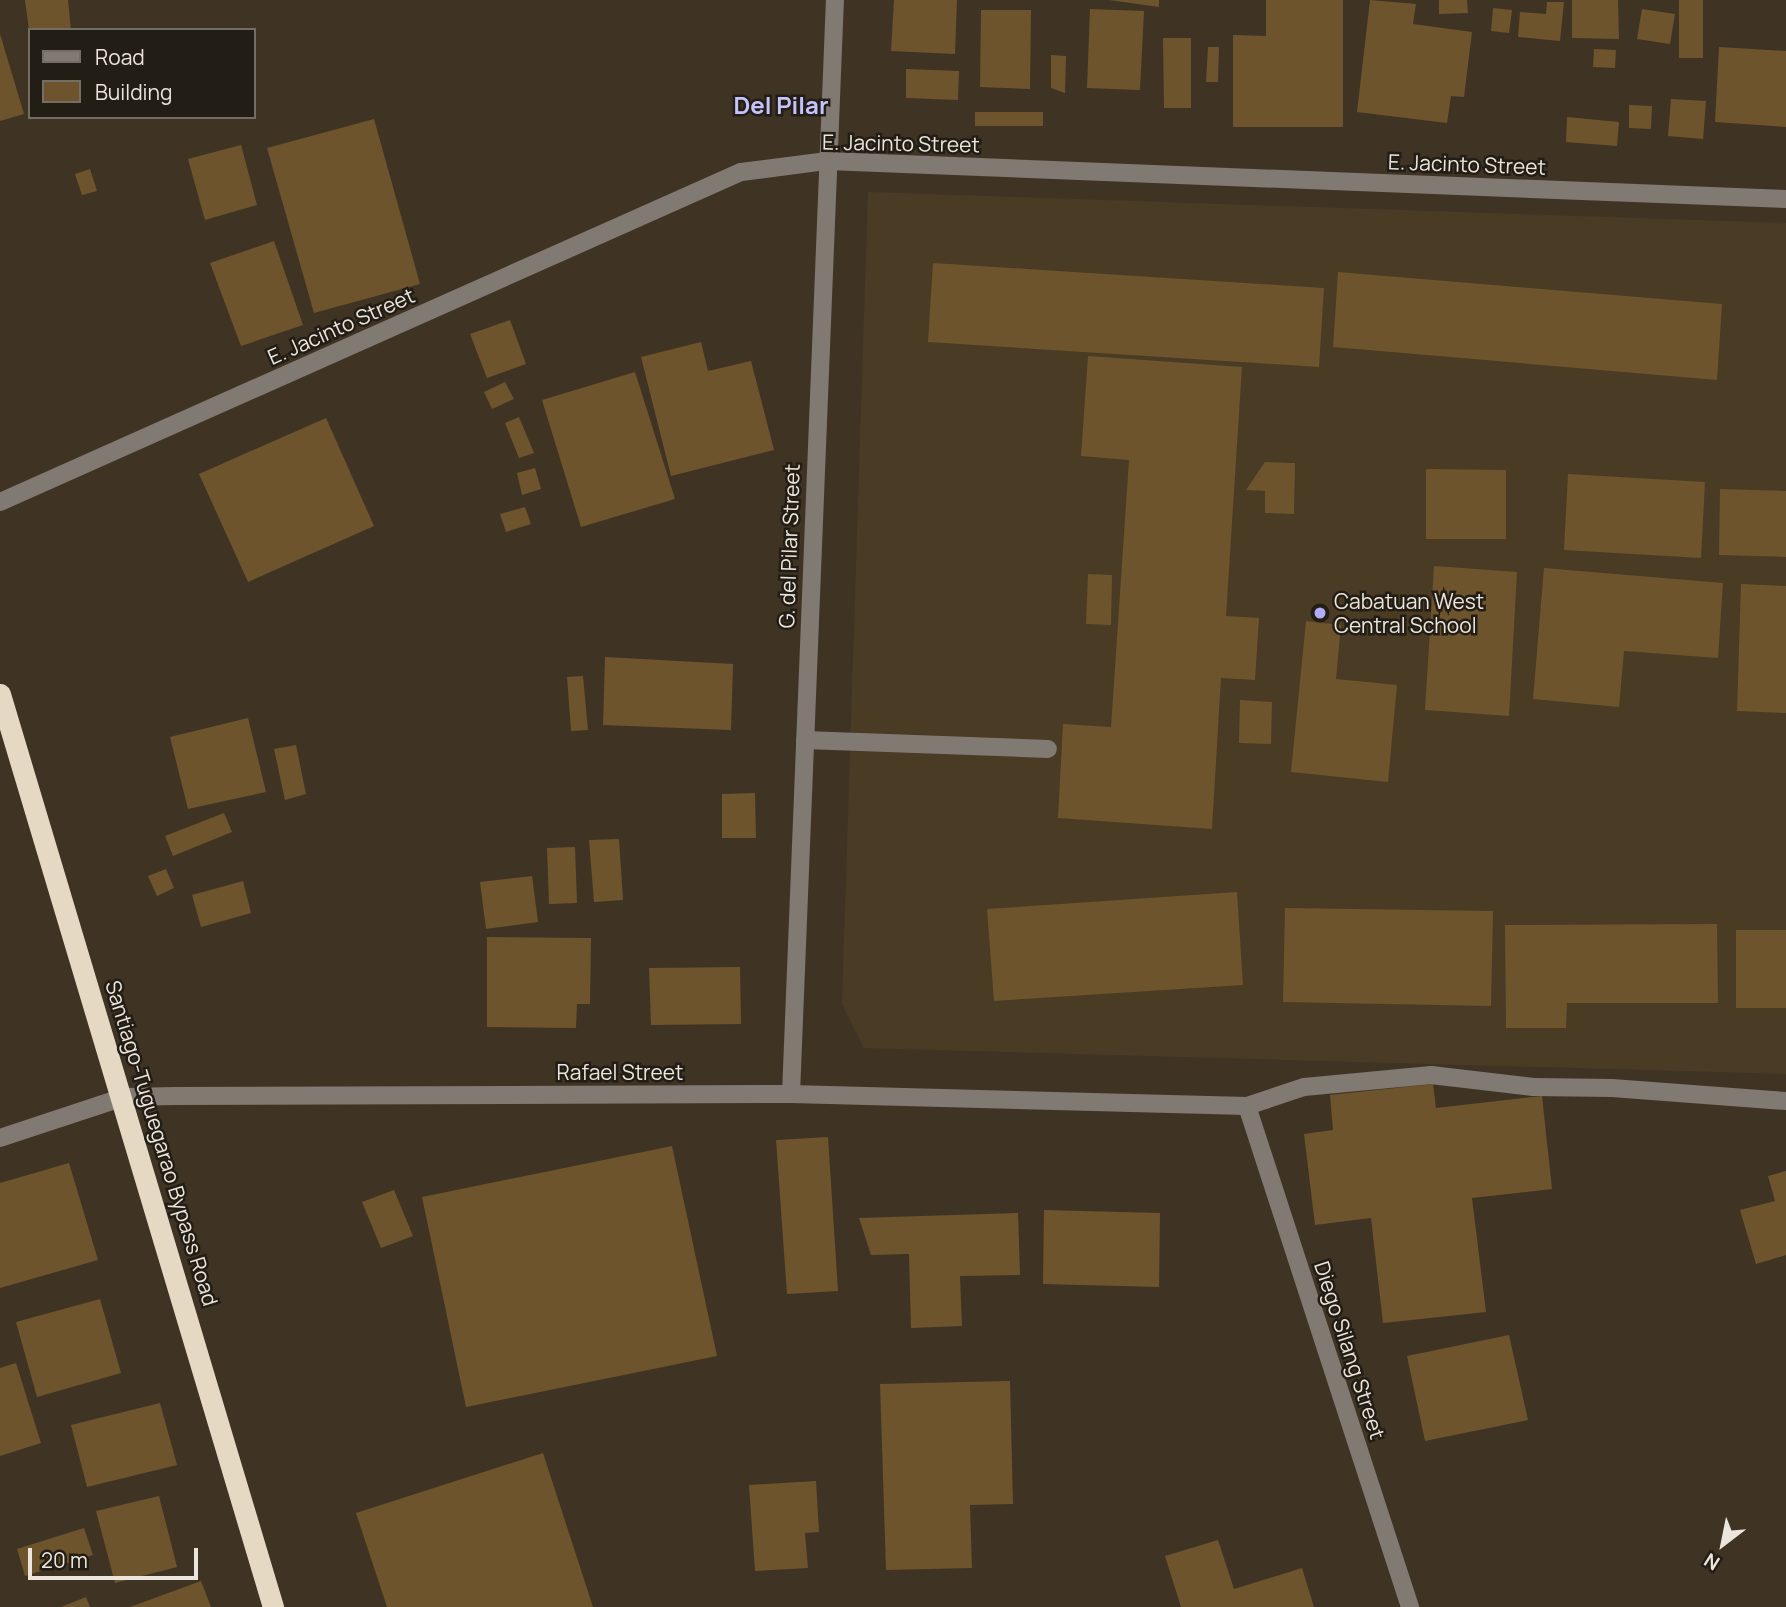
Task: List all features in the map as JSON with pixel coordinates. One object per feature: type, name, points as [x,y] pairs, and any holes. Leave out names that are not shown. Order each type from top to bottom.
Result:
[{"type":"highway","name":"Santiago-Tuguegarao Bypass Road","points":[[0,694],[124,1097],[273,1607]]},
{"type":"street","name":"G. del Pilar Street","points":[[791,1094],[835,0]]},
{"type":"street","name":"E. Jacinto Street","points":[[0,502],[741,172],[827,162],[1786,199]]},
{"type":"street","points":[[805,740],[1048,749]]},
{"type":"street","name":"Rafael Street","points":[[0,1138],[124,1097],[791,1094],[1247,1106],[1304,1087],[1431,1075],[1533,1087],[1612,1088],[1786,1101]]},
{"type":"street","name":"Diego Silang Street","points":[[1247,1106],[1410,1607]]},
{"type":"shaded area","name":"Cabatuan West Central School","points":[[868,192],[1786,223],[1786,1074],[864,1048],[842,1004]]},
{"type":"building","points":[[25,0],[68,0],[71,28],[29,28]]},
{"type":"building","points":[[894,0],[957,0],[955,54],[891,51]]},
{"type":"building","points":[[1109,0],[1159,0],[1159,7]]},
{"type":"building","points":[[1266,0],[1343,0],[1343,127],[1233,127],[1233,35],[1266,36]]},
{"type":"building","points":[[1370,0],[1416,4],[1413,24],[1472,32],[1464,97],[1451,96],[1447,123],[1357,112]]},
{"type":"building","points":[[1439,0],[1467,0],[1468,13],[1439,14]]},
{"type":"building","points":[[1572,0],[1618,0],[1619,39],[1572,38]]},
{"type":"building","points":[[1679,0],[1703,0],[1703,58],[1679,58]]},
{"type":"building","points":[[1547,2],[1564,2],[1560,41],[1518,37],[1520,12],[1546,14]]},
{"type":"building","points":[[1493,8],[1512,10],[1509,33],[1491,31]]},
{"type":"building","points":[[1090,9],[1144,11],[1140,90],[1087,88]]},
{"type":"building","points":[[1642,9],[1675,14],[1670,44],[1637,39]]},
{"type":"building","points":[[981,10],[1031,10],[1030,89],[980,87]]},
{"type":"building","points":[[0,34],[24,114],[0,121]]},
{"type":"building","points":[[1163,38],[1191,38],[1191,108],[1164,108]]},
{"type":"building","points":[[1208,47],[1219,47],[1218,82],[1206,82]]},
{"type":"building","points":[[1719,47],[1786,51],[1786,127],[1715,122]]},
{"type":"building","points":[[1594,49],[1616,50],[1615,68],[1593,67]]},
{"type":"building","points":[[1051,55],[1066,56],[1065,93],[1051,88]]},
{"type":"building","points":[[906,69],[959,71],[958,100],[906,98]]},
{"type":"building","points":[[1671,99],[1706,101],[1703,139],[1668,136]]},
{"type":"building","points":[[1629,105],[1652,106],[1651,129],[1629,128]]},
{"type":"building","points":[[975,112],[1043,112],[1043,126],[975,126]]},
{"type":"building","points":[[1567,117],[1619,122],[1617,146],[1566,142]]},
{"type":"building","points":[[374,119],[420,284],[314,313],[267,148]]},
{"type":"building","points":[[241,145],[257,205],[205,220],[188,159]]},
{"type":"building","points":[[90,169],[97,191],[82,195],[75,174]]},
{"type":"building","points":[[274,241],[303,325],[241,346],[210,263]]},
{"type":"building","points":[[933,263],[1324,288],[1319,367],[928,342]]},
{"type":"building","points":[[1338,272],[1722,304],[1717,380],[1333,347]]},
{"type":"building","points":[[510,320],[526,364],[487,378],[470,334]]},
{"type":"building","points":[[701,342],[708,371],[751,361],[774,450],[671,476],[641,357]]},
{"type":"building","points":[[1088,356],[1242,367],[1226,616],[1259,618],[1255,680],[1221,678],[1212,829],[1058,818],[1063,724],[1111,727],[1129,460],[1081,456]]},
{"type":"building","points":[[635,372],[675,499],[581,527],[542,400]]},
{"type":"building","points":[[505,382],[514,399],[492,409],[484,392]]},
{"type":"building","points":[[519,417],[534,453],[519,458],[505,423]]},
{"type":"building","points":[[326,418],[374,526],[248,582],[199,474]]},
{"type":"building","points":[[1265,462],[1295,463],[1294,514],[1265,513],[1265,491],[1246,490]]},
{"type":"building","points":[[535,468],[541,489],[522,495],[517,473]]},
{"type":"building","points":[[1426,469],[1506,470],[1506,539],[1426,539]]},
{"type":"building","points":[[1568,474],[1705,482],[1701,558],[1564,550]]},
{"type":"building","points":[[1720,489],[1786,491],[1786,557],[1719,555]]},
{"type":"building","points":[[525,507],[531,524],[506,532],[500,514]]},
{"type":"building","points":[[1434,566],[1517,572],[1509,716],[1425,710]]},
{"type":"building","points":[[1544,568],[1723,583],[1718,658],[1624,651],[1619,707],[1533,699]]},
{"type":"building","points":[[1088,574],[1112,575],[1111,625],[1086,624]]},
{"type":"building","points":[[1741,584],[1786,586],[1786,713],[1737,711]]},
{"type":"building","points":[[1306,621],[1341,625],[1336,679],[1397,685],[1388,782],[1291,772]]},
{"type":"building","points":[[605,657],[733,664],[731,730],[603,725]]},
{"type":"building","points":[[583,676],[588,730],[571,731],[567,677]]},
{"type":"building","points":[[1240,700],[1272,702],[1271,744],[1239,743]]},
{"type":"building","points":[[248,718],[266,792],[188,809],[170,737]]},
{"type":"building","points":[[296,745],[306,794],[285,800],[274,749]]},
{"type":"building","points":[[755,793],[756,838],[722,838],[722,794]]},
{"type":"building","points":[[224,813],[232,832],[173,856],[165,836]]},
{"type":"building","points":[[619,839],[623,900],[594,902],[589,840]]},
{"type":"building","points":[[575,847],[577,903],[549,904],[547,848]]},
{"type":"building","points":[[166,869],[174,888],[157,896],[148,876]]},
{"type":"building","points":[[532,876],[538,922],[486,929],[480,882]]},
{"type":"building","points":[[243,881],[251,913],[201,927],[192,895]]},
{"type":"building","points":[[1237,892],[1243,985],[994,1001],[987,909]]},
{"type":"building","points":[[1285,908],[1493,911],[1491,1006],[1283,1002]]},
{"type":"building","points":[[1717,924],[1718,1003],[1567,1003],[1566,1028],[1506,1028],[1505,925]]},
{"type":"building","points":[[1736,930],[1786,930],[1786,1008],[1736,1008]]},
{"type":"building","points":[[487,937],[591,938],[590,1004],[577,1004],[576,1028],[487,1027]]},
{"type":"building","points":[[740,967],[741,1024],[651,1025],[649,968]]},
{"type":"building","points":[[1433,1084],[1436,1108],[1542,1096],[1552,1189],[1472,1198],[1486,1312],[1383,1323],[1371,1218],[1315,1225],[1304,1134],[1333,1130],[1330,1095]]},
{"type":"building","points":[[828,1137],[838,1291],[787,1294],[776,1140]]},
{"type":"building","points":[[672,1146],[717,1356],[466,1407],[422,1197]]},
{"type":"building","points":[[69,1163],[98,1260],[0,1288],[0,1183]]},
{"type":"building","points":[[1786,1171],[1786,1255],[1756,1264],[1740,1210],[1775,1201],[1768,1176]]},
{"type":"building","points":[[394,1190],[413,1236],[381,1248],[362,1202]]},
{"type":"building","points":[[1044,1210],[1160,1213],[1159,1287],[1043,1284]]},
{"type":"building","points":[[1018,1213],[1020,1275],[960,1276],[962,1326],[911,1328],[909,1254],[871,1255],[859,1218]]},
{"type":"building","points":[[100,1299],[121,1373],[37,1397],[16,1322]]},
{"type":"building","points":[[1509,1335],[1528,1420],[1425,1441],[1407,1356]]},
{"type":"building","points":[[16,1363],[41,1443],[0,1456],[0,1368]]},
{"type":"building","points":[[1010,1381],[1013,1504],[970,1505],[972,1568],[886,1570],[880,1384]]},
{"type":"building","points":[[160,1403],[177,1465],[87,1487],[71,1425]]},
{"type":"building","points":[[543,1453],[593,1607],[387,1607],[356,1513]]},
{"type":"building","points":[[816,1481],[819,1532],[805,1533],[808,1568],[755,1571],[749,1485]]},
{"type":"building","points":[[159,1496],[177,1567],[115,1583],[96,1511]]},
{"type":"building","points":[[84,1528],[93,1555],[25,1576],[17,1549]]},
{"type":"building","points":[[1218,1540],[1234,1589],[1302,1568],[1314,1607],[1181,1607],[1165,1556]]},
{"type":"building","points":[[201,1581],[211,1607],[130,1607]]},
{"type":"building","points":[[86,1597],[90,1607],[61,1607]]},
{"type":"place","name":"Cabatuan West Central School","points":[[1320,613]]},
{"type":"district","name":"Del Pilar","points":[[781,105]]}]
